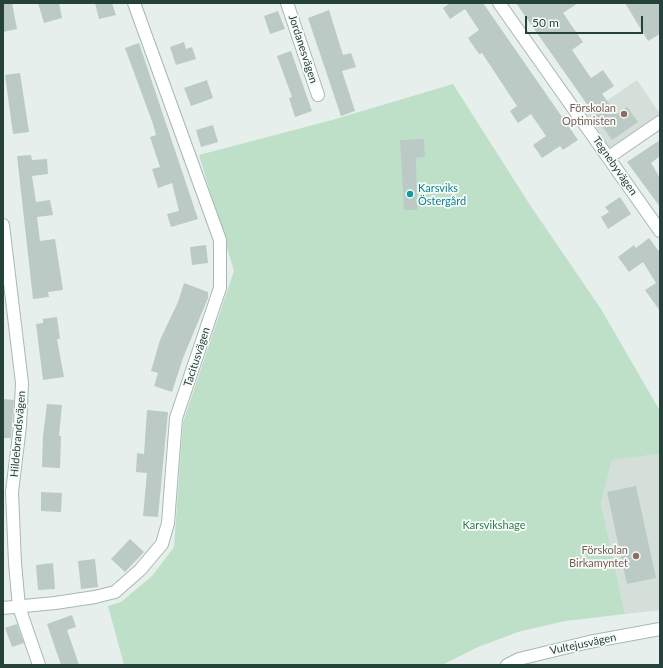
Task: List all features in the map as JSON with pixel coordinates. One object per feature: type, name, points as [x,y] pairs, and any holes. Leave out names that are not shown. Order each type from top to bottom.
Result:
[{"type":"street","name":"Tacitusvägen","points":[[3,608],[95,597],[115,592],[140,570],[162,544],[168,523],[176,418],[220,288],[220,240],[134,3]]},
{"type":"street","name":"Jordanesvägen","points":[[287,3],[318,95]]},
{"type":"street","name":"Tegnebyvägen","points":[[499,3],[660,231]]},
{"type":"street","points":[[609,157],[660,122]]},
{"type":"street","name":"Hildebrandsvägen","points":[[3,225],[22,383],[20,426],[12,492],[15,564],[19,607],[39,665]]},
{"type":"street","name":"Vultejusvägen","points":[[508,665],[519,658],[581,644],[660,629]]},
{"type":"shaded area","name":"Förskolan Optimisten","points":[[637,80],[660,114],[610,148],[587,114]]},
{"type":"shaded area","name":"Förskolan Birkamyntet","points":[[660,454],[660,610],[625,614],[601,503],[612,460]]},
{"type":"green space","name":"Karsvikshage","points":[[453,84],[530,205],[601,309],[660,411],[660,454],[612,460],[601,503],[625,614],[565,621],[518,632],[478,647],[442,665],[124,665],[108,606],[121,602],[152,576],[174,547],[183,422],[234,271],[199,155],[332,120]]},
{"type":"building","points":[[3,3],[12,3],[17,29],[3,32]]},
{"type":"building","points":[[38,3],[59,3],[62,18],[44,23]]},
{"type":"building","points":[[95,3],[112,3],[116,15],[99,19]]},
{"type":"building","points":[[450,3],[483,3],[578,140],[563,150],[560,146],[542,158],[533,145],[546,136],[531,114],[518,123],[510,111],[517,106],[482,53],[479,54],[468,38],[479,30],[465,9],[450,19],[443,8]]},
{"type":"building","points":[[516,3],[578,3],[563,13],[583,42],[572,50],[591,78],[603,70],[614,86],[602,94],[617,114],[627,107],[638,122],[612,140]]},
{"type":"building","points":[[625,3],[660,3],[660,34],[648,41]]},
{"type":"building","points":[[329,10],[343,55],[351,53],[356,67],[342,71],[355,111],[341,116],[308,18]]},
{"type":"building","points":[[278,11],[285,29],[270,34],[264,16]]},
{"type":"building","points":[[184,42],[186,49],[192,47],[196,59],[176,65],[170,47]]},
{"type":"building","points":[[139,43],[198,219],[171,227],[167,214],[179,211],[172,183],[158,188],[152,169],[160,167],[150,137],[156,135],[125,48]]},
{"type":"building","points":[[291,51],[312,111],[295,117],[289,98],[292,97],[277,56]]},
{"type":"building","points":[[20,73],[29,132],[13,134],[5,75]]},
{"type":"building","points":[[207,80],[213,98],[191,106],[184,88]]},
{"type":"building","points":[[213,125],[218,142],[201,147],[196,130]]},
{"type":"building","points":[[424,139],[425,157],[416,158],[417,210],[404,210],[400,140]]},
{"type":"building","points":[[660,140],[660,156],[651,163],[660,178],[660,207],[627,162]]},
{"type":"building","points":[[31,155],[32,160],[47,159],[48,174],[32,176],[36,202],[50,200],[53,215],[37,217],[40,241],[55,239],[63,290],[48,292],[49,297],[33,299],[17,156]]},
{"type":"building","points":[[620,197],[631,214],[608,229],[601,217],[609,212],[605,207]]},
{"type":"building","points":[[649,238],[660,253],[660,311],[645,290],[656,283],[643,262],[629,272],[618,257],[634,245],[636,248]]},
{"type":"building","points":[[206,245],[208,263],[192,265],[190,247]]},
{"type":"building","points":[[184,283],[208,292],[208,298],[183,358],[172,392],[154,386],[158,373],[151,371],[160,340],[178,302]]},
{"type":"building","points":[[57,317],[60,339],[57,339],[64,377],[43,380],[36,324],[43,323],[43,319]]},
{"type":"building","points":[[3,399],[14,400],[11,438],[3,438]]},
{"type":"building","points":[[47,404],[62,405],[59,436],[61,436],[60,468],[42,467],[43,436]]},
{"type":"building","points":[[147,410],[168,412],[158,517],[143,516],[147,473],[136,472],[137,453],[144,454]]},
{"type":"building","points":[[636,486],[656,578],[627,584],[607,492]]},
{"type":"building","points":[[41,492],[62,493],[61,512],[41,511]]},
{"type":"building","points":[[130,539],[144,552],[125,572],[111,559]]},
{"type":"building","points":[[95,559],[98,587],[81,589],[78,561]]},
{"type":"building","points":[[53,563],[55,589],[38,590],[36,565]]},
{"type":"building","points":[[72,615],[76,627],[67,630],[79,665],[61,665],[47,624]]},
{"type":"building","points":[[17,624],[24,643],[12,647],[5,628]]},
{"type":"place","name":"Förskolan Optimisten","points":[[624,114]]},
{"type":"place","name":"Karsviks Östergård","points":[[410,194]]},
{"type":"place","name":"Förskolan Birkamyntet","points":[[636,556]]}]
